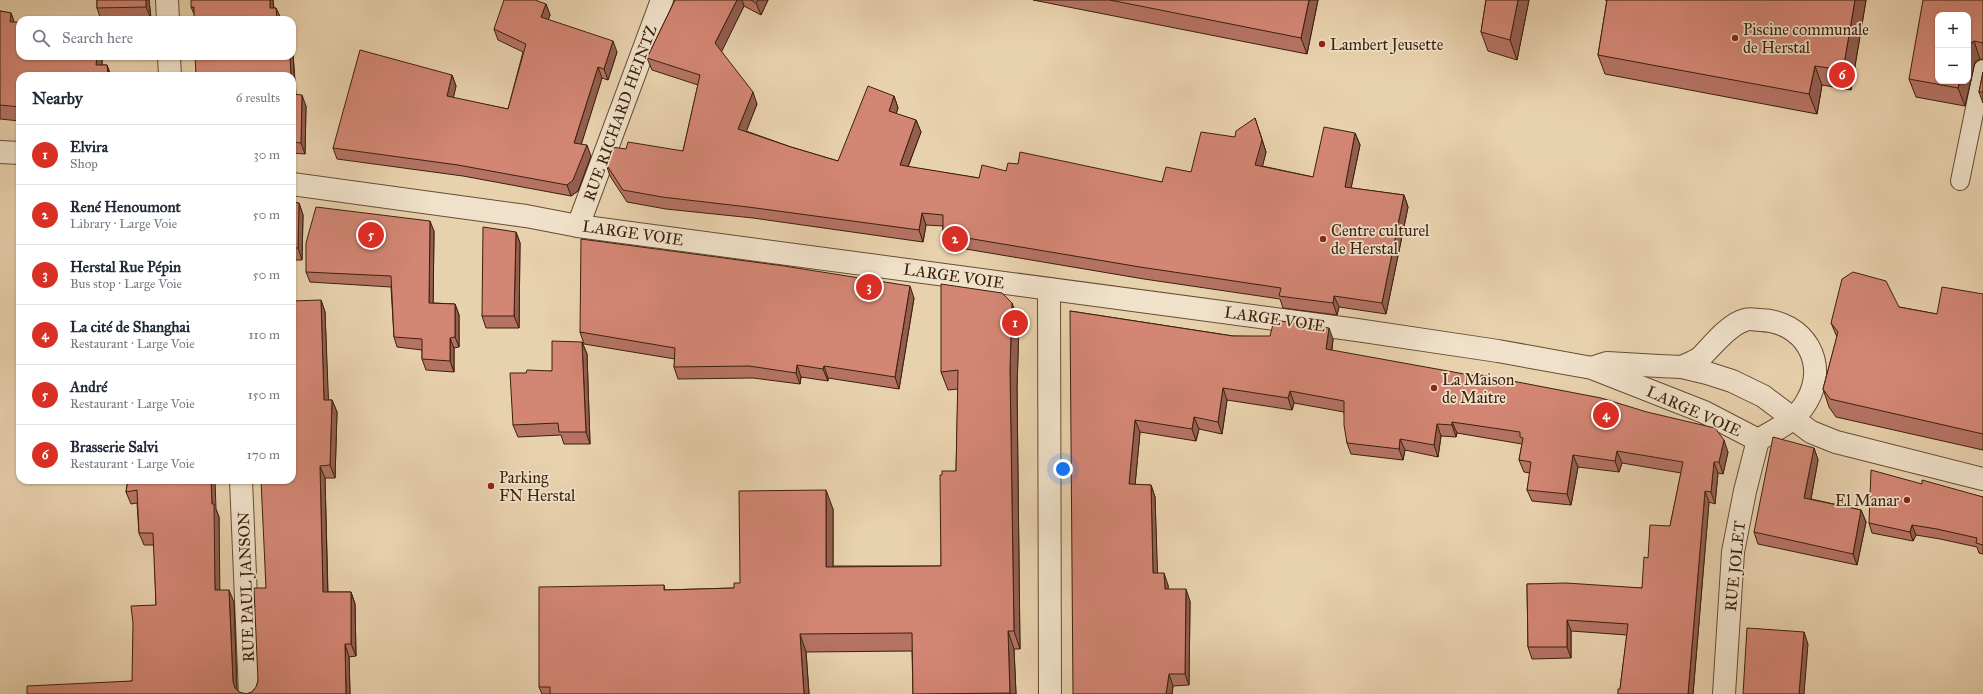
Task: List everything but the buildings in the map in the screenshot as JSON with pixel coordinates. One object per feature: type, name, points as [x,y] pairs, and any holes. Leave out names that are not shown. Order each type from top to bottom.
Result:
[{"type":"street","points":[[167,0],[168,16]]},
{"type":"street","name":"RUE RICHARD HEINTZ","points":[[578,226],[662,0]]},
{"type":"street","points":[[169,60],[170,72]]},
{"type":"street","points":[[0,152],[16,153]]},
{"type":"street","name":"LARGE VOIE","points":[[296,185],[526,216],[578,226],[1380,333],[1498,351],[1592,368],[1704,412],[1758,440],[1793,420],[1808,400],[1813,387],[1815,368],[1811,348],[1796,330],[1778,322],[1745,320],[1726,332],[1700,357],[1682,367],[1606,363],[1592,368]]},
{"type":"street","points":[[1049,289],[1050,694]]},
{"type":"street","points":[[1682,367],[1732,381],[1763,396],[1811,432],[1836,442],[1983,480]]},
{"type":"street","name":"RUE JOLET","points":[[1724,694],[1733,552],[1745,491],[1758,440]]},
{"type":"street","name":"RUE PAUL JANSON","points":[[241,484],[250,694]]},
{"type":"lane","points":[[1960,181],[1983,69]]},
{"type":"place","name":"Piscine communale de Herstal","points":[[1735,38]]},
{"type":"place","name":"Lambert Jeusette","points":[[1322,44]]},
{"type":"place","name":"Brasserie Salvi","points":[[1842,75]]},
{"type":"place","name":"André","points":[[371,235]]},
{"type":"place","name":"René Henoumont","points":[[955,239]]},
{"type":"place","name":"Centre culturel de Herstal","points":[[1323,239]]},
{"type":"place","name":"Herstal Rue Pépin","points":[[869,287]]},
{"type":"place","name":"Elvira","points":[[1015,323]]},
{"type":"place","name":"La Maison de Maitre","points":[[1434,388]]},
{"type":"place","name":"La cité de Shanghai","points":[[1606,415]]},
{"type":"place","name":"Parking FN Herstal","points":[[491,486]]},
{"type":"place","name":"El Manar","points":[[1907,500]]}]
